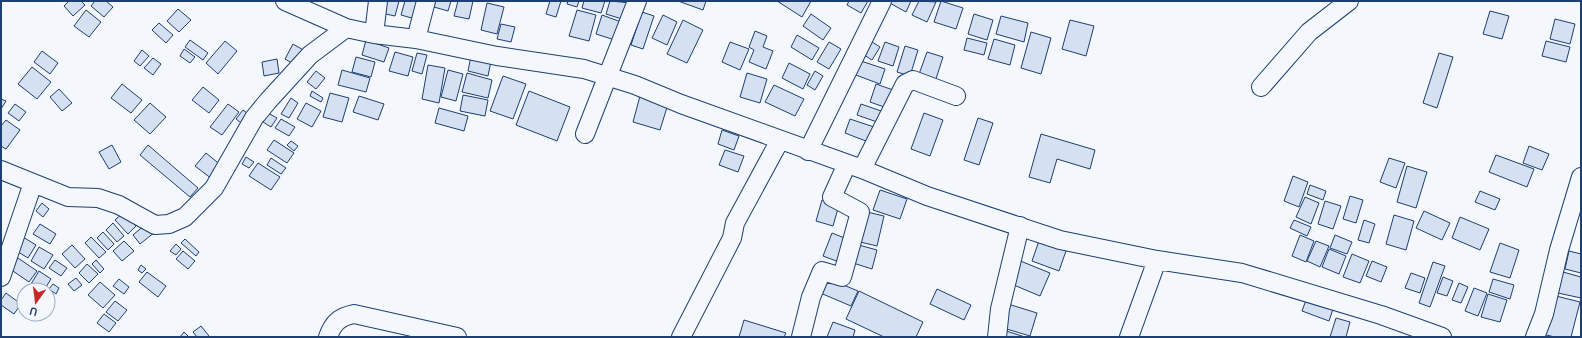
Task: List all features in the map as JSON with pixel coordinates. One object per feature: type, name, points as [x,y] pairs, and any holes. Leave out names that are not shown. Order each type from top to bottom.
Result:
[{"type":"street","points":[[285,1],[346,28],[374,34],[416,38],[497,56],[584,69],[635,85],[680,104],[744,126],[927,196],[1060,240],[1157,260],[1242,273],[1381,315],[1442,337]]},
{"type":"street","points":[[374,34],[378,1]]},
{"type":"street","points":[[416,38],[426,1]]},
{"type":"street","points":[[586,134],[606,76],[637,1]]},
{"type":"street","points":[[808,151],[882,1]]},
{"type":"street","points":[[1262,87],[1309,32],[1349,1]]},
{"type":"street","points":[[1,170],[68,197],[98,198],[120,205],[155,225],[169,224],[185,217],[214,188],[254,118],[268,101],[310,55],[346,28]]},
{"type":"street","points":[[801,337],[811,297],[822,271],[842,277],[860,212],[832,197],[854,167],[905,84],[913,80],[956,96]]},
{"type":"street","points":[[681,337],[732,238],[735,223],[780,140]]},
{"type":"street","points":[[1535,337],[1544,314],[1559,250],[1581,177]]},
{"type":"street","points":[[1,277],[33,183]]},
{"type":"street","points":[[997,337],[1000,309],[1020,226]]},
{"type":"street","points":[[1129,337],[1157,260]]},
{"type":"street","points":[[328,337],[332,325],[342,317],[354,314],[457,337]]},
{"type":"building","points":[[69,1],[81,1],[85,5],[73,16],[64,6]]},
{"type":"building","points":[[95,1],[106,1],[113,7],[104,17],[91,6]]},
{"type":"building","points":[[383,1],[399,1],[395,16],[381,13]]},
{"type":"building","points":[[405,1],[424,1],[419,20],[401,15]]},
{"type":"building","points":[[435,1],[451,1],[448,11],[434,7]]},
{"type":"building","points":[[458,1],[473,1],[469,19],[454,16]]},
{"type":"building","points":[[550,1],[561,1],[556,17],[546,14]]},
{"type":"building","points":[[568,1],[579,1],[577,7],[567,4]]},
{"type":"building","points":[[584,1],[605,1],[601,13],[582,8]]},
{"type":"building","points":[[610,1],[631,3],[625,20],[606,14]]},
{"type":"building","points":[[678,1],[706,1],[703,10]]},
{"type":"building","points":[[777,1],[811,1],[802,17]]},
{"type":"building","points":[[849,1],[868,1],[861,13],[847,5]]},
{"type":"building","points":[[886,1],[911,1],[906,12]]},
{"type":"building","points":[[919,1],[936,2],[927,22],[912,15]]},
{"type":"building","points":[[941,1],[963,8],[956,29],[934,22]]},
{"type":"building","points":[[487,3],[504,7],[497,34],[481,30]]},
{"type":"building","points":[[178,9],[191,20],[179,32],[167,21]]},
{"type":"building","points":[[86,10],[101,22],[89,37],[74,26]]},
{"type":"building","points":[[577,10],[596,15],[589,41],[569,36]]},
{"type":"building","points":[[1490,11],[1509,16],[1502,39],[1483,34]]},
{"type":"building","points":[[642,12],[654,16],[643,49],[631,45]]},
{"type":"building","points":[[811,14],[831,28],[823,40],[803,26]]},
{"type":"building","points":[[974,14],[993,20],[987,40],[968,34]]},
{"type":"building","points":[[602,15],[624,23],[618,41],[596,34]]},
{"type":"building","points":[[663,15],[677,22],[667,45],[652,38]]},
{"type":"building","points":[[1001,16],[1028,23],[1024,42],[996,34]]},
{"type":"building","points":[[1555,19],[1575,24],[1570,44],[1550,39]]},
{"type":"building","points":[[683,20],[703,30],[687,63],[667,54]]},
{"type":"building","points":[[1070,20],[1094,26],[1086,56],[1062,49]]},
{"type":"building","points":[[159,23],[173,35],[166,43],[152,30]]},
{"type":"building","points":[[501,24],[515,27],[511,42],[497,39]]},
{"type":"building","points":[[755,31],[767,36],[763,47],[773,51],[766,69],[749,62],[754,50],[749,47]]},
{"type":"building","points":[[1031,32],[1051,38],[1041,74],[1021,68]]},
{"type":"building","points":[[797,35],[819,48],[812,60],[791,47]]},
{"type":"building","points":[[967,38],[987,43],[984,55],[964,50]]},
{"type":"building","points":[[994,39],[1015,45],[1010,65],[988,59]]},
{"type":"building","points":[[190,40],[208,53],[203,60],[185,47]]},
{"type":"building","points":[[366,40],[389,48],[384,62],[362,55]]},
{"type":"building","points":[[869,40],[880,47],[872,60],[861,53]]},
{"type":"building","points":[[225,41],[237,51],[218,74],[206,63]]},
{"type":"building","points":[[1546,41],[1570,47],[1566,62],[1542,56]]},
{"type":"building","points":[[730,42],[749,49],[740,70],[722,62]]},
{"type":"building","points":[[829,42],[841,49],[829,69],[817,62]]},
{"type":"building","points":[[885,42],[899,47],[893,66],[878,61]]},
{"type":"building","points":[[293,44],[305,51],[297,66],[285,59]]},
{"type":"building","points":[[905,46],[918,50],[910,76],[897,72]]},
{"type":"building","points":[[184,49],[195,57],[190,63],[180,56]]},
{"type":"building","points":[[142,50],[149,56],[140,66],[134,61]]},
{"type":"building","points":[[42,51],[58,63],[50,74],[34,62]]},
{"type":"building","points":[[395,52],[413,57],[408,76],[389,71]]},
{"type":"building","points":[[927,52],[943,57],[935,82],[918,77]]},
{"type":"building","points":[[417,53],[427,55],[422,74],[412,71]]},
{"type":"building","points":[[1439,53],[1453,57],[1437,108],[1423,103]]},
{"type":"building","points":[[471,56],[491,61],[488,76],[468,71]]},
{"type":"building","points":[[356,57],[375,62],[371,77],[352,72]]},
{"type":"building","points":[[153,58],[161,64],[153,75],[144,68]]},
{"type":"building","points":[[277,59],[279,73],[264,76],[262,62]]},
{"type":"building","points":[[858,60],[885,69],[880,84],[853,74]]},
{"type":"building","points":[[789,63],[810,74],[803,89],[782,78]]},
{"type":"building","points":[[428,65],[445,68],[439,103],[422,99]]},
{"type":"building","points":[[32,67],[51,82],[37,99],[18,84]]},
{"type":"building","points":[[342,70],[370,78],[366,92],[338,85]]},
{"type":"building","points":[[448,70],[463,74],[456,101],[441,97]]},
{"type":"building","points":[[316,71],[325,78],[316,89],[307,82]]},
{"type":"building","points":[[815,71],[823,76],[815,90],[807,85]]},
{"type":"building","points":[[467,73],[492,80],[488,98],[462,92]]},
{"type":"building","points":[[747,73],[767,79],[760,103],[740,97]]},
{"type":"building","points":[[503,76],[526,84],[513,119],[490,111]]},
{"type":"building","points":[[122,84],[142,100],[131,113],[111,98]]},
{"type":"building","points":[[876,84],[896,91],[890,109],[870,102]]},
{"type":"building","points":[[774,85],[804,99],[795,116],[765,102]]},
{"type":"building","points":[[203,87],[219,100],[209,113],[192,100]]},
{"type":"building","points":[[59,89],[72,103],[62,111],[50,97]]},
{"type":"building","points":[[312,91],[323,98],[321,102],[310,96]]},
{"type":"building","points":[[529,91],[570,107],[557,141],[516,125]]},
{"type":"building","points":[[330,93],[349,98],[342,122],[323,117]]},
{"type":"building","points":[[463,95],[488,100],[485,116],[460,111]]},
{"type":"building","points":[[359,96],[384,104],[378,120],[353,112]]},
{"type":"building","points":[[640,96],[668,104],[660,130],[633,122]]},
{"type":"building","points":[[291,98],[298,103],[289,118],[281,114]]},
{"type":"building","points":[[1,99],[6,101],[1,109]]},
{"type":"building","points":[[150,103],[166,117],[150,134],[134,120]]},
{"type":"building","points":[[306,103],[321,111],[312,127],[297,119]]},
{"type":"building","points":[[15,104],[26,112],[19,121],[8,113]]},
{"type":"building","points":[[228,104],[239,112],[222,135],[210,127]]},
{"type":"building","points":[[861,104],[884,112],[880,123],[857,115]]},
{"type":"building","points":[[439,108],[468,116],[464,131],[435,123]]},
{"type":"building","points":[[243,110],[252,117],[245,126],[236,119]]},
{"type":"building","points":[[268,113],[277,118],[271,127],[263,122]]},
{"type":"building","points":[[924,113],[943,120],[930,156],[911,149]]},
{"type":"building","points":[[978,118],[993,123],[979,165],[964,160]]},
{"type":"building","points":[[281,119],[295,127],[289,136],[275,128]]},
{"type":"building","points":[[850,119],[877,128],[871,143],[845,133]]},
{"type":"building","points":[[6,120],[20,130],[6,149],[1,146],[1,126]]},
{"type":"building","points":[[722,130],[739,136],[734,150],[718,144]]},
{"type":"building","points":[[1041,134],[1095,150],[1090,169],[1057,159],[1050,183],[1029,177]]},
{"type":"building","points":[[274,140],[294,153],[287,163],[267,150]]},
{"type":"building","points":[[291,141],[298,146],[294,151],[287,145]]},
{"type":"building","points":[[112,145],[121,162],[109,169],[99,152]]},
{"type":"building","points":[[148,145],[198,188],[190,197],[140,155]]},
{"type":"building","points":[[1529,146],[1549,154],[1542,170],[1523,163]]},
{"type":"building","points":[[725,150],[744,156],[738,172],[719,165]]},
{"type":"building","points":[[206,153],[222,166],[212,179],[195,166]]},
{"type":"building","points":[[1496,155],[1534,169],[1527,187],[1489,172]]},
{"type":"building","points":[[246,157],[254,162],[249,168],[242,164]]},
{"type":"building","points":[[271,158],[286,168],[281,174],[267,165]]},
{"type":"building","points":[[1389,158],[1405,163],[1396,188],[1380,182]]},
{"type":"building","points":[[258,163],[280,177],[271,190],[249,176]]},
{"type":"building","points":[[1407,166],[1427,172],[1416,208],[1397,202]]},
{"type":"building","points":[[1293,176],[1308,182],[1299,207],[1284,201]]},
{"type":"building","points":[[1310,185],[1326,191],[1323,200],[1307,194]]},
{"type":"building","points":[[880,190],[907,199],[900,219],[873,210]]},
{"type":"building","points":[[1480,191],[1500,199],[1495,210],[1475,202]]},
{"type":"building","points":[[1350,196],[1363,200],[1356,223],[1343,219]]},
{"type":"building","points":[[1305,197],[1319,203],[1311,224],[1296,217]]},
{"type":"building","points":[[822,200],[839,205],[833,226],[816,221]]},
{"type":"building","points":[[1325,201],[1341,206],[1333,229],[1318,224]]},
{"type":"building","points":[[42,203],[49,209],[43,217],[36,211]]},
{"type":"building","points":[[1424,211],[1450,223],[1442,240],[1416,228]]},
{"type":"building","points":[[867,212],[884,216],[877,246],[860,242]]},
{"type":"building","points":[[123,213],[136,226],[128,234],[115,220]]},
{"type":"building","points":[[1394,215],[1414,221],[1406,250],[1386,244]]},
{"type":"building","points":[[1460,217],[1489,229],[1480,250],[1452,238]]},
{"type":"building","points":[[1294,220],[1311,227],[1307,236],[1290,228]]},
{"type":"building","points":[[1364,220],[1375,224],[1369,243],[1358,240]]},
{"type":"building","points":[[113,223],[124,236],[117,242],[106,230]]},
{"type":"building","points":[[147,223],[155,232],[140,244],[133,235]]},
{"type":"building","points":[[40,224],[56,234],[50,244],[33,234]]},
{"type":"building","points":[[103,232],[114,244],[108,250],[97,238]]},
{"type":"building","points":[[832,233],[847,239],[839,262],[823,256]]},
{"type":"building","points":[[1300,235],[1314,241],[1306,262],[1292,256]]},
{"type":"building","points":[[1335,235],[1352,242],[1347,254],[1330,248]]},
{"type":"building","points":[[23,237],[36,245],[28,258],[15,250]]},
{"type":"building","points":[[91,237],[106,252],[99,258],[85,243]]},
{"type":"building","points":[[1040,238],[1067,248],[1059,271],[1032,261]]},
{"type":"building","points":[[185,239],[199,252],[196,256],[181,243]]},
{"type":"building","points":[[124,241],[134,251],[122,261],[113,251]]},
{"type":"building","points":[[1316,241],[1329,246],[1320,267],[1307,261]]},
{"type":"building","points":[[1500,243],[1519,250],[1510,278],[1490,272]]},
{"type":"building","points":[[176,244],[181,249],[176,255],[170,251]]},
{"type":"building","points":[[855,244],[877,250],[872,269],[850,262]]},
{"type":"building","points":[[72,245],[85,259],[75,268],[62,254]]},
{"type":"building","points":[[39,247],[53,255],[44,269],[31,261]]},
{"type":"building","points":[[1329,249],[1346,256],[1339,274],[1322,267]]},
{"type":"building","points":[[183,251],[195,261],[188,269],[176,259]]},
{"type":"building","points":[[1569,251],[1581,254],[1581,273],[1565,269]]},
{"type":"building","points":[[1352,254],[1369,261],[1360,283],[1343,277]]},
{"type":"building","points":[[18,258],[37,271],[29,282],[10,269]]},
{"type":"building","points":[[55,260],[67,268],[61,276],[49,268]]},
{"type":"building","points":[[96,260],[104,269],[100,273],[92,264]]},
{"type":"building","points":[[1018,260],[1050,273],[1040,296],[1009,283]]},
{"type":"building","points":[[1372,261],[1387,267],[1381,282],[1366,276]]},
{"type":"building","points":[[1433,262],[1445,266],[1430,307],[1419,303]]},
{"type":"building","points":[[87,264],[98,274],[89,283],[79,273]]},
{"type":"building","points":[[141,265],[146,269],[142,273],[138,270]]},
{"type":"building","points":[[39,271],[51,279],[49,282],[32,282]]},
{"type":"building","points":[[147,272],[166,286],[158,297],[139,282]]},
{"type":"building","points":[[1563,272],[1581,277],[1581,298],[1558,293]]},
{"type":"building","points":[[1411,273],[1425,278],[1420,293],[1405,288]]},
{"type":"building","points":[[824,277],[858,291],[851,306],[818,292]]},
{"type":"building","points":[[1443,277],[1453,281],[1447,296],[1437,293]]},
{"type":"building","points":[[76,278],[82,285],[74,291],[68,284]]},
{"type":"building","points":[[119,279],[129,287],[124,294],[113,286]]},
{"type":"building","points":[[1493,279],[1514,285],[1510,299],[1489,292]]},
{"type":"building","points":[[100,282],[115,295],[103,308],[88,295]]},
{"type":"building","points":[[1459,283],[1468,287],[1461,303],[1452,300]]},
{"type":"building","points":[[56,286],[59,288],[56,294]]},
{"type":"building","points":[[1474,288],[1487,293],[1478,316],[1465,311]]},
{"type":"building","points":[[937,289],[971,305],[964,320],[930,304]]},
{"type":"building","points":[[859,291],[923,322],[916,337],[884,337],[846,319]]},
{"type":"building","points":[[6,293],[16,300],[16,311],[14,314],[1,305],[1,300]]},
{"type":"building","points":[[1488,294],[1507,300],[1500,322],[1481,317]]},
{"type":"building","points":[[1552,295],[1580,302],[1571,337],[1555,337],[1542,334]]},
{"type":"building","points":[[1306,300],[1333,309],[1329,321],[1302,311]]},
{"type":"building","points":[[115,301],[127,310],[118,321],[106,312]]},
{"type":"building","points":[[1008,304],[1037,313],[1030,336],[1000,327]]},
{"type":"building","points":[[104,314],[116,323],[109,332],[97,323]]},
{"type":"building","points":[[1336,318],[1350,322],[1346,337],[1330,337]]},
{"type":"building","points":[[744,320],[786,333],[784,337],[739,337]]},
{"type":"building","points":[[833,322],[855,330],[853,337],[827,337]]},
{"type":"building","points":[[201,326],[209,336],[208,337],[197,337],[193,332]]},
{"type":"building","points":[[1003,330],[1025,337],[1001,337]]},
{"type":"building","points":[[184,332],[189,337],[180,337]]}]
